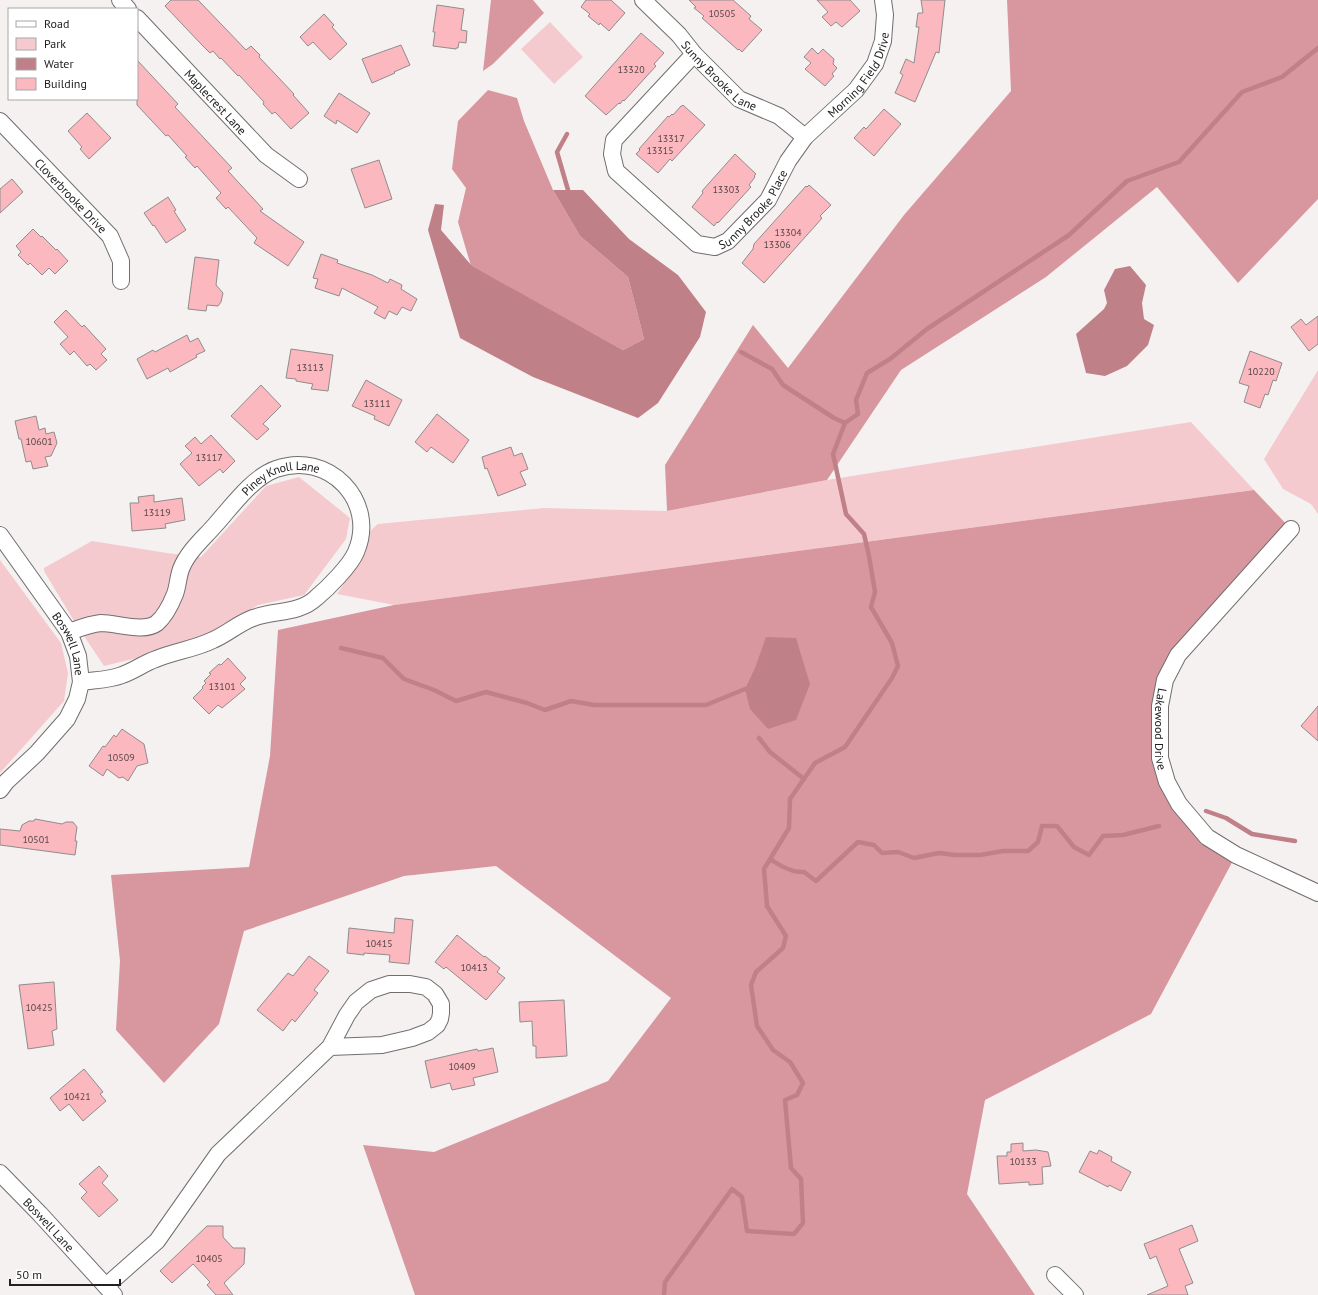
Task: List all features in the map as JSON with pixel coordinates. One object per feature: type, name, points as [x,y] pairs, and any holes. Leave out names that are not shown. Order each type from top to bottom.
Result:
[{"type":"street","points":[[120,0],[127,8]]},
{"type":"street","name":"Sunny Brooke Lane","points":[[643,0],[679,35],[694,54],[739,100],[779,116],[805,137]]},
{"type":"street","name":"Morning Field Drive","points":[[805,137],[856,90],[875,64],[883,41],[885,15],[883,0]]},
{"type":"street","name":"Maplecrest Lane","points":[[138,19],[266,156],[299,179]]},
{"type":"street","name":"Sunny Brooke Place","points":[[694,54],[614,140],[612,154],[616,171],[697,244],[715,247],[728,241],[768,200],[788,161],[805,137]]},
{"type":"street","name":"Cloverbrooke Drive","points":[[0,120],[110,236],[121,261],[121,281]]},
{"type":"street","name":"Piney Knoll Lane","points":[[69,632],[91,624],[104,623],[134,627],[148,627],[156,623],[166,612],[175,594],[181,568],[190,553],[242,495],[261,477],[276,469],[293,465],[308,465],[323,469],[335,475],[347,486],[356,502],[361,518],[360,537],[355,553],[340,574],[315,599],[302,608],[252,618],[213,640],[194,648],[156,658],[120,676],[81,682]]},
{"type":"street","name":"Lakewood Drive","points":[[1290,529],[1178,655],[1165,680],[1160,706],[1160,758],[1167,782],[1179,804],[1207,837],[1236,855],[1318,893]]},
{"type":"street","name":"Boswell Lane","points":[[0,535],[69,632],[78,656],[81,682],[77,699],[67,719],[37,753],[6,782],[0,790]]},
{"type":"street","points":[[110,1290],[157,1241],[218,1154],[330,1047],[356,1002],[372,990],[389,984],[410,984],[426,987],[435,994],[441,1004],[440,1019],[437,1025],[428,1032],[412,1038],[382,1045],[330,1047]]},
{"type":"street","name":"Boswell Lane","points":[[0,1173],[110,1290]]},
{"type":"street","points":[[1055,1275],[1075,1295]]},
{"type":"green space","points":[[550,22],[583,57],[554,84],[521,49]]},
{"type":"green space","points":[[1318,370],[1318,514],[1311,504],[1283,489],[1264,459]]},
{"type":"green space","points":[[1191,422],[1254,490],[394,605],[337,594],[365,553],[370,531],[378,524],[544,508],[667,511],[827,480]]},
{"type":"green space","points":[[299,477],[350,518],[346,539],[304,595],[258,605],[216,631],[157,650],[141,657],[104,666],[74,621],[44,571],[44,568],[92,541],[201,557],[266,486]]},
{"type":"green space","points":[[0,560],[61,643],[68,673],[64,701],[0,773]]},
{"type":"shaded area","points":[[491,0],[533,0],[544,13],[493,64],[483,71]]},
{"type":"shaded area","points":[[1007,0],[1318,0],[1318,199],[1238,283],[1157,187],[1046,277],[901,370],[827,480],[667,511],[665,465],[753,325],[788,368],[904,215],[1011,91]]},
{"type":"shaded area","points":[[488,90],[517,98],[524,121],[553,190],[580,236],[628,277],[644,339],[623,350],[471,266],[458,222],[466,188],[452,169],[458,121]]},
{"type":"shaded area","points":[[1254,490],[1291,529],[1165,680],[1160,758],[1179,804],[1236,855],[1151,1014],[985,1100],[967,1194],[1035,1295],[415,1295],[363,1145],[434,1152],[608,1081],[671,998],[496,866],[404,876],[244,931],[219,1024],[164,1083],[116,1030],[120,961],[111,875],[249,867],[270,756],[278,630],[394,605]]},
{"type":"water","points":[[553,190],[583,190],[629,239],[678,275],[706,312],[700,337],[658,403],[638,418],[533,377],[460,338],[428,230],[435,204],[444,205],[441,230],[472,266],[623,350],[644,339],[628,277],[580,236]]},
{"type":"water","points":[[1130,266],[1146,285],[1142,303],[1144,319],[1154,325],[1148,345],[1127,366],[1105,376],[1086,373],[1076,334],[1104,309],[1107,303],[1104,290],[1115,269]]},
{"type":"water","points":[[766,637],[796,638],[810,684],[796,720],[768,729],[750,709],[745,689],[755,668]]},
{"type":"building","points":[[171,0],[198,0],[246,50],[251,46],[260,55],[259,57],[294,94],[293,95],[309,113],[291,129],[275,112],[272,114],[263,104],[264,102],[239,75],[238,76],[213,51],[210,53],[165,6]]},
{"type":"building","points":[[586,0],[611,0],[625,13],[609,31],[600,23],[599,25],[588,16],[590,14],[581,7]]},
{"type":"building","points":[[689,0],[733,0],[751,16],[749,19],[762,30],[742,52],[702,18],[704,16],[694,8],[696,7]]},
{"type":"building","points":[[817,0],[850,0],[860,11],[842,27],[836,22],[831,26],[822,17],[828,12]]},
{"type":"building","points":[[921,0],[945,0],[939,53],[936,52],[915,102],[895,93],[903,75],[900,73],[906,59],[914,63],[919,27],[916,27],[918,13],[923,13]]},
{"type":"building","points":[[437,5],[464,9],[461,30],[467,31],[466,43],[459,42],[458,48],[456,49],[433,46],[435,32],[433,32]]},
{"type":"building","points":[[324,14],[334,25],[332,27],[347,44],[330,60],[313,42],[308,46],[300,37]]},
{"type":"building","points":[[641,33],[664,53],[654,64],[656,66],[624,101],[623,100],[620,104],[619,103],[606,115],[585,96]]},
{"type":"building","points":[[401,45],[410,65],[372,83],[362,59]]},
{"type":"building","points":[[812,48],[818,54],[823,49],[834,59],[833,64],[837,68],[832,74],[834,76],[825,86],[805,69],[811,63],[804,57]]},
{"type":"building","points":[[138,61],[178,104],[175,107],[232,168],[228,171],[263,209],[260,211],[304,242],[288,266],[254,243],[257,238],[228,207],[226,209],[216,198],[221,193],[197,166],[195,168],[185,157],[187,156],[168,135],[166,136],[137,105]]},
{"type":"building","points":[[339,93],[370,113],[357,133],[337,120],[336,124],[324,116]]},
{"type":"building","points":[[683,105],[705,125],[672,161],[670,159],[658,173],[636,154],[668,116],[673,115]]},
{"type":"building","points":[[884,109],[901,124],[874,156],[854,138],[864,127],[866,129]]},
{"type":"building","points":[[87,113],[111,138],[89,159],[80,149],[82,147],[68,131]]},
{"type":"building","points":[[735,154],[756,174],[749,185],[751,187],[714,226],[692,207],[703,193],[702,191]]},
{"type":"building","points":[[379,160],[392,199],[365,208],[351,169]]},
{"type":"building","points":[[12,179],[23,192],[0,213],[0,189]]},
{"type":"building","points":[[809,185],[831,205],[820,216],[822,218],[816,225],[764,283],[742,263],[753,249],[754,244],[806,186],[807,187]]},
{"type":"building","points":[[168,197],[176,210],[174,211],[186,230],[166,243],[144,213]]},
{"type":"building","points":[[33,229],[56,250],[57,249],[68,261],[55,274],[49,268],[42,275],[30,263],[28,265],[18,255],[21,252],[16,246]]},
{"type":"building","points":[[321,254],[338,260],[337,263],[372,275],[388,283],[390,279],[402,285],[401,289],[417,299],[411,311],[402,307],[397,315],[389,311],[385,319],[374,313],[378,307],[342,288],[339,296],[315,288],[318,279],[313,278]]},
{"type":"building","points":[[195,257],[219,260],[216,285],[223,293],[221,302],[218,306],[207,305],[206,311],[188,309]]},
{"type":"building","points":[[66,310],[82,327],[84,325],[106,349],[101,354],[107,360],[96,370],[90,364],[87,366],[74,351],[70,355],[60,344],[68,337],[54,322]]},
{"type":"building","points":[[1318,316],[1318,344],[1309,351],[1291,327],[1301,319],[1306,325]]},
{"type":"building","points":[[187,335],[190,342],[198,338],[205,351],[196,355],[197,357],[170,372],[168,368],[147,379],[137,359],[153,350],[155,352]]},
{"type":"building","points":[[291,349],[333,355],[328,391],[311,389],[313,384],[286,378]]},
{"type":"building","points":[[1250,351],[1282,363],[1276,381],[1273,380],[1268,395],[1265,394],[1260,408],[1244,402],[1249,386],[1239,383]]},
{"type":"building","points":[[366,380],[402,400],[389,426],[374,419],[375,416],[352,406]]},
{"type":"building","points":[[261,385],[281,406],[263,424],[269,429],[257,440],[231,416]]},
{"type":"building","points":[[437,414],[469,440],[453,463],[431,447],[427,452],[415,442]]},
{"type":"building","points":[[36,416],[39,430],[45,428],[46,434],[54,432],[57,443],[51,456],[45,457],[48,466],[33,469],[31,461],[26,462],[15,421]]},
{"type":"building","points":[[211,435],[235,461],[223,473],[220,469],[199,486],[180,464],[192,453],[185,446],[195,437],[201,444]]},
{"type":"building","points":[[511,447],[514,456],[522,453],[528,469],[520,472],[526,485],[498,496],[487,468],[485,469],[482,457]]},
{"type":"building","points":[[154,495],[154,502],[182,498],[185,520],[165,524],[166,528],[132,531],[130,503],[139,503],[138,497]]},
{"type":"building","points":[[228,658],[246,678],[240,684],[245,689],[222,708],[218,705],[209,714],[193,698],[203,688],[202,687],[206,683],[204,681],[211,674],[209,673]]},
{"type":"building","points":[[1318,706],[1318,741],[1301,726]]},
{"type":"building","points":[[122,729],[144,744],[148,763],[137,766],[128,781],[123,777],[119,778],[107,769],[103,776],[89,766],[103,746],[105,747],[114,735],[116,737]]},
{"type":"building","points":[[35,819],[62,824],[66,822],[73,822],[77,827],[75,855],[0,845],[0,829],[20,831],[22,825],[29,821],[34,821]]},
{"type":"building","points":[[395,918],[413,920],[409,964],[389,962],[390,955],[364,953],[364,955],[347,953],[349,928],[394,933]]},
{"type":"building","points":[[457,935],[500,968],[497,972],[505,978],[486,1000],[446,967],[444,969],[435,962]]},
{"type":"building","points":[[309,956],[329,971],[314,990],[318,993],[295,1022],[292,1019],[283,1031],[257,1010],[288,973],[293,976]]},
{"type":"building","points":[[54,982],[57,1029],[52,1031],[54,1045],[28,1049],[19,985]]},
{"type":"building","points":[[564,1000],[567,1056],[536,1058],[536,1046],[533,1046],[532,1021],[520,1022],[519,1002]]},
{"type":"building","points":[[493,1048],[498,1072],[473,1078],[475,1085],[452,1090],[450,1083],[431,1088],[425,1061],[477,1049],[478,1051]]},
{"type":"building","points":[[84,1069],[103,1092],[100,1094],[106,1101],[83,1121],[69,1104],[60,1111],[50,1098]]},
{"type":"building","points":[[1023,1143],[1023,1151],[1036,1150],[1048,1152],[1051,1166],[1042,1167],[1043,1184],[1029,1185],[1029,1182],[999,1184],[997,1156],[1007,1156],[1007,1152],[1011,1152],[1011,1144]]},
{"type":"building","points":[[1099,1150],[1112,1157],[1111,1161],[1131,1172],[1121,1191],[1109,1185],[1108,1187],[1079,1172],[1090,1151],[1097,1154]]},
{"type":"building","points":[[99,1166],[108,1176],[102,1183],[118,1200],[99,1217],[81,1198],[87,1192],[79,1184]]},
{"type":"building","points":[[1192,1225],[1198,1241],[1179,1249],[1193,1283],[1185,1286],[1188,1295],[1147,1295],[1168,1286],[1156,1256],[1150,1259],[1144,1244]]},
{"type":"building","points":[[207,1226],[223,1226],[223,1237],[233,1248],[245,1248],[244,1264],[224,1283],[233,1295],[216,1295],[207,1285],[210,1282],[193,1264],[172,1283],[160,1271]]},
{"type":"waterway","points":[[664,1295],[665,1282],[732,1189],[742,1197],[747,1231],[794,1234],[803,1223],[801,1179],[791,1168],[785,1100],[797,1095],[803,1083],[790,1062],[773,1050],[757,1026],[751,985],[756,972],[783,948],[786,936],[767,906],[764,869],[789,828],[790,799],[815,763],[845,747],[892,678],[898,666],[892,643],[871,607],[875,592],[864,534],[846,514],[833,454],[845,423],[858,414],[856,400],[867,373],[890,359],[927,329],[1069,235],[1127,181],[1179,162],[1242,92],[1282,77],[1318,48]]},
{"type":"waterway","points":[[567,134],[557,152],[568,190]]},
{"type":"waterway","points":[[741,352],[772,369],[783,385],[834,418],[845,423]]},
{"type":"waterway","points":[[341,648],[383,658],[404,679],[434,690],[456,701],[486,692],[527,703],[545,710],[571,701],[594,705],[706,705],[745,689]]},
{"type":"waterway","points":[[759,738],[770,752],[804,779]]},
{"type":"waterway","points":[[1206,811],[1226,818],[1252,834],[1295,841]]},
{"type":"waterway","points":[[770,859],[791,870],[804,872],[816,881],[858,842],[874,845],[882,853],[898,852],[914,858],[939,853],[955,855],[980,855],[1003,851],[1028,851],[1038,842],[1042,826],[1057,826],[1074,847],[1089,855],[1103,836],[1123,835],[1159,826]]}]
